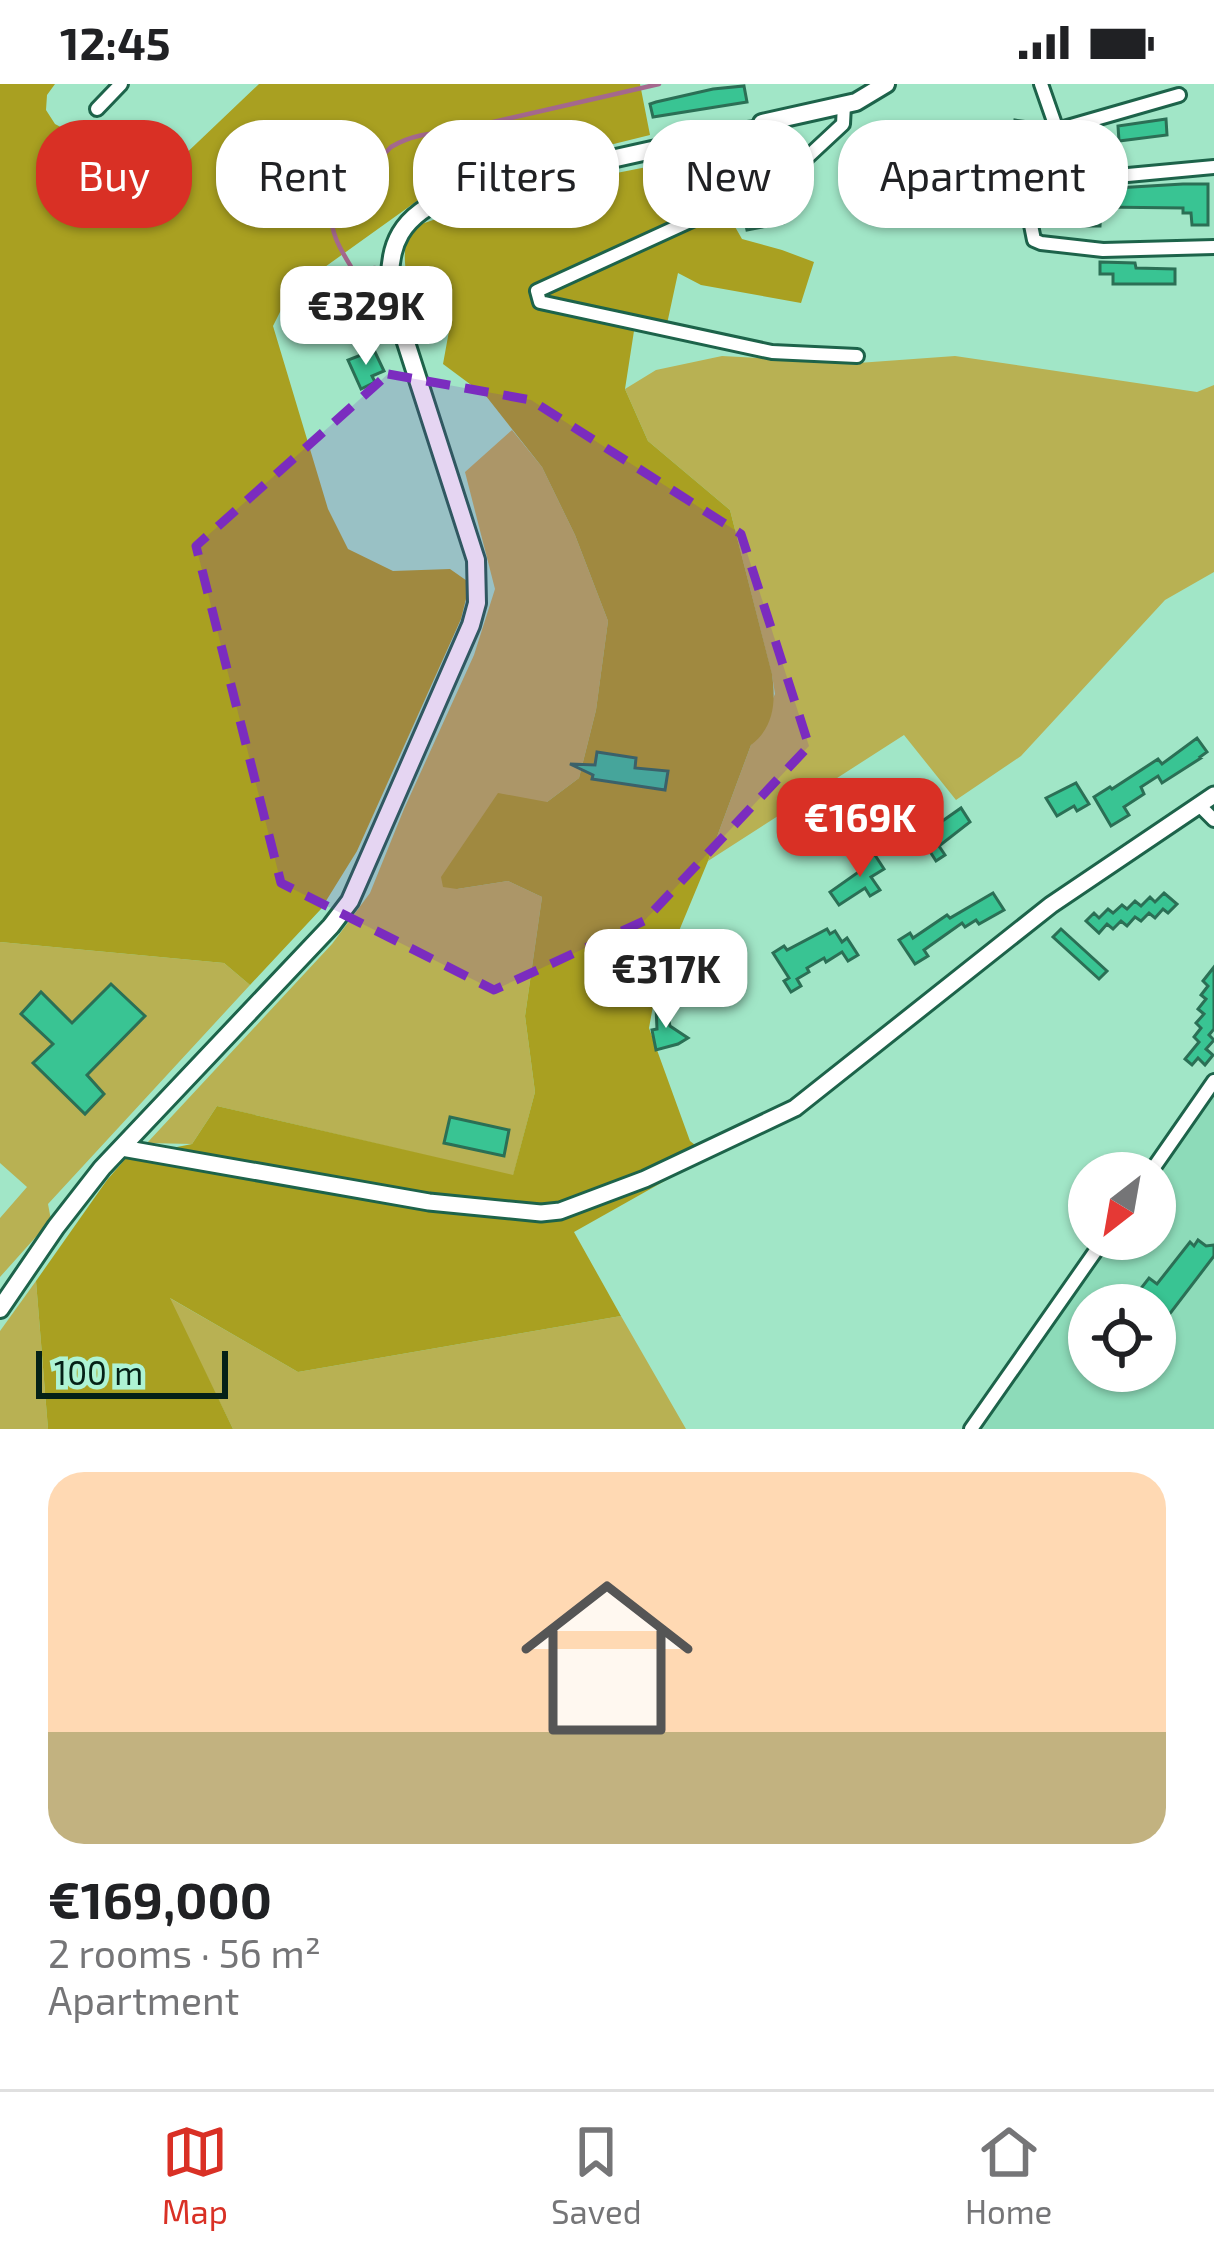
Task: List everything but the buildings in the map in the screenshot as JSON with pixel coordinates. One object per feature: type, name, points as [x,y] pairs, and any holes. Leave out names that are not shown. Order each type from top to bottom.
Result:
[{"type":"main road","points":[[0,1304],[63,1217],[122,1148],[331,926],[357,887],[465,641],[478,603],[478,571],[392,299],[389,264],[403,229],[428,205],[454,194],[735,128],[844,110],[886,84]]},
{"type":"street","points":[[97,110],[121,84]]},
{"type":"street","points":[[1041,84],[1054,120]]},
{"type":"street","points":[[1092,120],[1179,95]]},
{"type":"street","points":[[844,110],[842,125],[786,177],[537,292],[540,302],[772,352],[857,356]]},
{"type":"street","points":[[1128,175],[1214,167]]},
{"type":"street","points":[[1032,228],[1034,240],[1041,243],[1103,250],[1214,247]]},
{"type":"street","points":[[122,1148],[429,1202],[560,1211],[645,1179],[795,1108],[1051,904],[1214,795]]},
{"type":"street","points":[[1200,806],[1214,820]]},
{"type":"street","points":[[1165,1152],[1214,1081]]},
{"type":"street","points":[[971,1429],[1089,1260]]},
{"type":"highlighted area","points":[[388,374],[531,400],[741,534],[809,746],[644,921],[494,990],[281,883],[196,546]]},
{"type":"shaded area","points":[[0,84],[55,84],[47,95],[46,110],[52,120],[36,120],[36,228],[192,228],[192,148],[216,125],[216,228],[379,228],[290,292],[273,326],[328,509],[348,549],[393,571],[450,569],[470,583],[461,619],[357,851],[321,909],[250,985],[224,963],[0,942]]},
{"type":"shaded area","points":[[259,84],[640,84],[647,120],[643,120],[643,137],[619,143],[619,120],[413,120],[413,204],[389,221],[389,120],[221,120]]},
{"type":"shaded area","points":[[643,168],[643,228],[674,228],[676,232],[736,228],[742,239],[814,262],[801,303],[701,285],[678,273],[667,324],[636,318],[625,389],[648,441],[730,510],[772,674],[769,722],[751,745],[657,984],[649,1028],[690,1141],[709,1156],[574,1232],[621,1316],[298,1372],[170,1298],[233,1429],[48,1429],[36,1281],[127,1157],[192,1144],[217,1106],[513,1175],[535,1092],[525,1016],[542,897],[508,881],[443,887],[441,877],[498,793],[547,802],[579,778],[596,710],[608,621],[542,467],[486,396],[443,364],[451,299],[414,294],[406,270],[406,244],[413,227],[619,228],[619,172]]},
{"type":"shaded area","points":[[722,356],[858,363],[955,356],[1197,392],[1214,385],[1214,572],[1165,600],[1021,756],[956,800],[904,735],[708,861],[775,694],[772,675],[730,510],[648,441],[625,389],[656,370]]},
{"type":"shaded area","points":[[512,430],[542,467],[608,621],[596,710],[579,778],[547,802],[457,889],[508,881],[542,897],[525,1016],[535,1092],[513,1176],[217,1106],[192,1144],[147,1143],[332,944],[370,893],[474,655],[495,589],[465,472]]},
{"type":"shaded area","points":[[0,942],[224,963],[250,985],[48,1204],[51,1220],[0,1277],[0,1218],[27,1187],[0,1163]]},
{"type":"shaded area","points":[[1214,1095],[1214,1429],[980,1429],[1068,1304],[1068,1392],[1176,1392],[1176,1284],[1082,1284],[1099,1260],[1176,1260],[1172,1152]]},
{"type":"shaded area","points":[[36,1281],[48,1429],[0,1429],[0,1331]]},
{"type":"shaded area","points":[[168,1297],[298,1372],[621,1316],[686,1429],[233,1429]]},
{"type":"waterway","points":[[375,268],[353,270],[334,234],[331,210],[391,147],[421,135],[659,84]]}]
